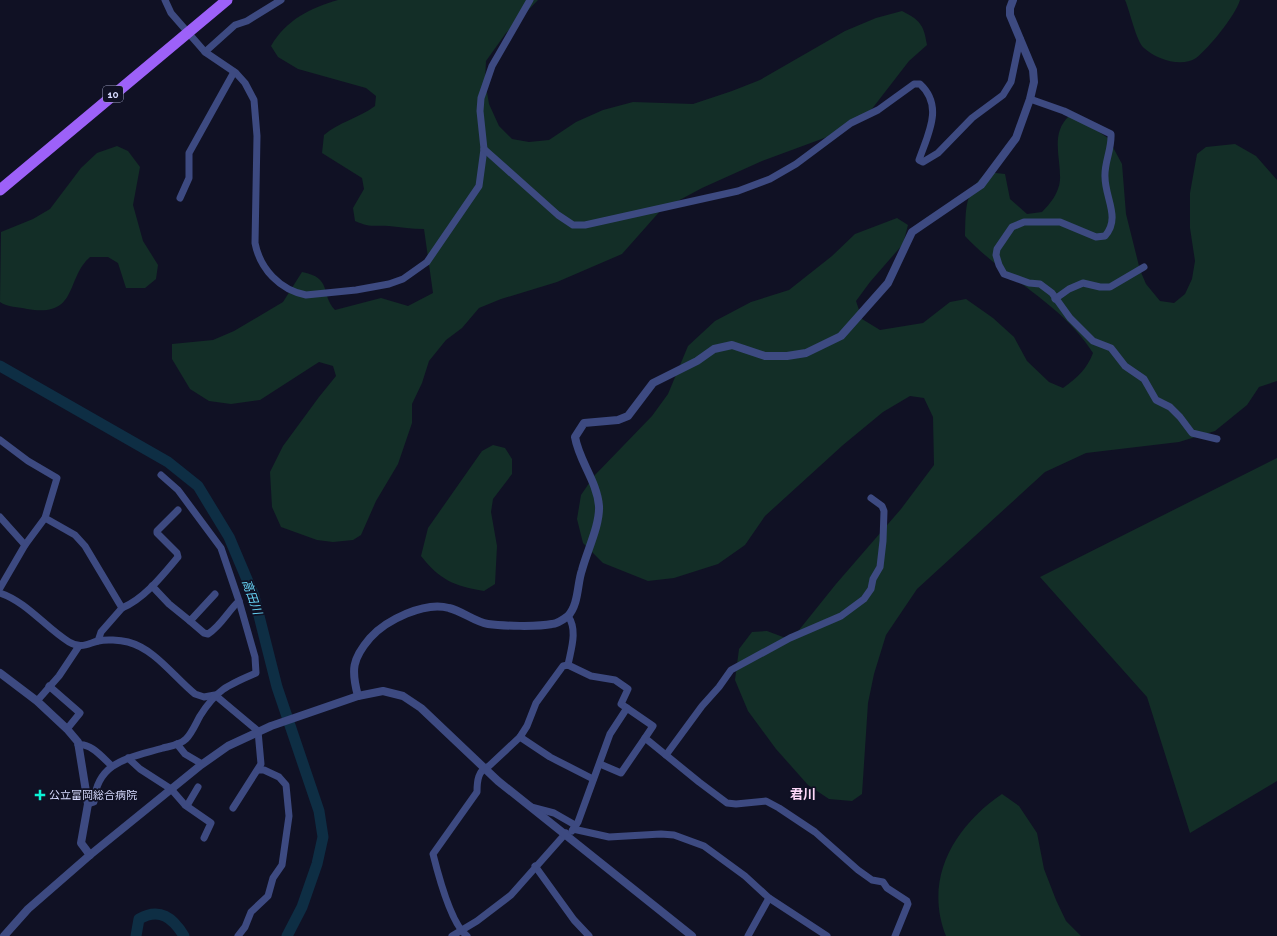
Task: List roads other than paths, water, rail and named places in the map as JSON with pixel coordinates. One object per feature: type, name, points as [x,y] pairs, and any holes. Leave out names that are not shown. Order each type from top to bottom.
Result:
[{"type":"main road","name":"10","points":[[0,190],[227,0]]},
{"type":"street","points":[[165,0],[171,13],[204,52],[234,72],[245,83],[254,100],[257,136],[255,227],[258,255],[264,268],[277,280],[298,294],[306,296],[389,284],[403,279],[423,266],[472,199],[479,186],[484,149],[480,111],[485,82],[492,66],[530,0]]},
{"type":"street","points":[[204,52],[235,25],[247,21],[281,0]]},
{"type":"street","points":[[358,696],[354,680],[354,662],[360,650],[372,635],[412,611],[448,607],[487,624],[553,624],[568,616],[576,600],[581,570],[598,519],[599,504],[591,478],[576,446],[575,437],[584,423],[618,420],[628,416],[653,383],[697,361],[714,349],[732,345],[765,356],[787,356],[806,353],[841,336],[888,283],[912,232],[981,185],[1016,138],[1030,99],[1034,82],[1032,70],[1010,15],[1010,8],[1013,0]]},
{"type":"street","points":[[484,149],[558,216],[573,225],[585,225],[738,191],[770,179],[796,164],[851,123],[878,110],[914,84],[920,84],[928,93],[932,101],[933,116],[930,134],[919,160],[923,162],[938,153],[972,118],[1003,95],[1011,82],[1020,39]]},
{"type":"street","points":[[180,198],[189,178],[189,153],[234,72]]},
{"type":"street","points":[[1030,99],[1064,111],[1111,134],[1105,177],[1113,221],[1105,236],[1096,238],[1060,222],[1024,222],[1012,227],[997,249],[997,260],[1004,274],[1029,283],[1040,284],[1052,293],[1070,318],[1093,341],[1111,348],[1125,366],[1144,380],[1156,400],[1170,407],[1192,433],[1217,439]]},
{"type":"street","points":[[1055,299],[1069,288],[1083,283],[1100,287],[1110,287],[1144,267]]},
{"type":"street","points":[[0,588],[25,545],[45,518],[57,478],[1,443]]},
{"type":"street","points":[[88,804],[94,802],[96,785],[105,771],[128,758],[178,744],[186,739],[215,695],[228,684],[256,673],[255,657],[240,601],[221,548],[178,490],[161,475]]},
{"type":"street","points":[[666,755],[731,670],[760,653],[800,633],[841,616],[864,599],[872,589],[873,579],[880,567],[883,542],[884,511],[878,502],[871,498]]},
{"type":"street","points":[[98,641],[101,632],[122,608],[130,605],[152,586],[178,557],[178,554],[157,533],[157,531],[178,510]]},
{"type":"street","points":[[0,517],[25,545]]},
{"type":"street","points":[[45,518],[74,536],[85,546],[122,608]]},
{"type":"street","points":[[152,586],[169,604],[204,633],[208,634],[213,631],[233,606],[240,601]]},
{"type":"street","points":[[0,593],[18,602],[55,632],[79,646],[89,645],[98,641],[118,641],[140,646],[153,655],[195,694],[204,697],[215,695]]},
{"type":"street","points":[[190,621],[215,594]]},
{"type":"street","points":[[568,616],[572,622],[574,636],[568,665]]},
{"type":"street","points":[[37,701],[59,676],[79,646]]},
{"type":"street","points":[[568,665],[591,676],[615,680],[628,689],[621,704],[653,726],[621,773],[600,764]]},
{"type":"street","points":[[467,936],[461,931],[448,902],[433,854],[477,792],[477,780],[483,768],[489,766],[520,737],[527,726],[536,703],[564,666],[568,665]]},
{"type":"street","points":[[0,673],[37,701],[68,729],[78,745],[88,804],[81,843],[90,855]]},
{"type":"street","points":[[49,686],[80,713],[68,729]]},
{"type":"street","points":[[4,936],[28,909],[90,855],[202,764],[228,746],[271,726],[358,696],[383,691],[403,696],[421,708],[483,768],[530,807],[571,831],[609,837],[661,834],[686,838],[704,846],[722,858],[769,898],[827,936]]},
{"type":"street","points":[[215,695],[258,731],[261,764],[233,808]]},
{"type":"street","points":[[452,936],[511,895],[523,883],[535,866],[571,831],[600,764],[610,734],[627,708]]},
{"type":"street","points":[[520,737],[550,757],[593,780]]},
{"type":"street","points":[[645,738],[728,803],[736,804],[766,801],[816,832],[858,870],[872,880],[883,882],[887,888],[907,901],[908,904],[895,936]]},
{"type":"street","points":[[78,745],[82,744],[91,748],[112,766]]},
{"type":"street","points":[[178,744],[185,754],[202,764]]},
{"type":"street","points":[[128,758],[140,769],[171,789],[185,805],[211,823],[204,838]]},
{"type":"street","points":[[238,936],[245,927],[251,912],[268,896],[273,878],[282,865],[289,816],[286,785],[279,777],[264,770],[258,770]]},
{"type":"street","points":[[185,805],[188,804],[198,787]]},
{"type":"street","points":[[530,807],[554,813],[571,831],[692,936]]},
{"type":"street","points":[[535,866],[574,920],[589,936]]},
{"type":"street","points":[[748,936],[769,898]]},
{"type":"waterway","name":"高田川","points":[[0,366],[168,462],[198,486],[229,537],[254,596],[277,687],[319,811],[323,837],[317,864],[302,907],[287,936]]},
{"type":"waterway","name":"高田川","points":[[136,936],[139,919],[153,914],[165,916],[175,924],[184,936]]},
{"type":"place","name":"公立富岡総合病院","points":[[40,795]]},
{"type":"district","name":"君川","points":[[803,794]]}]
